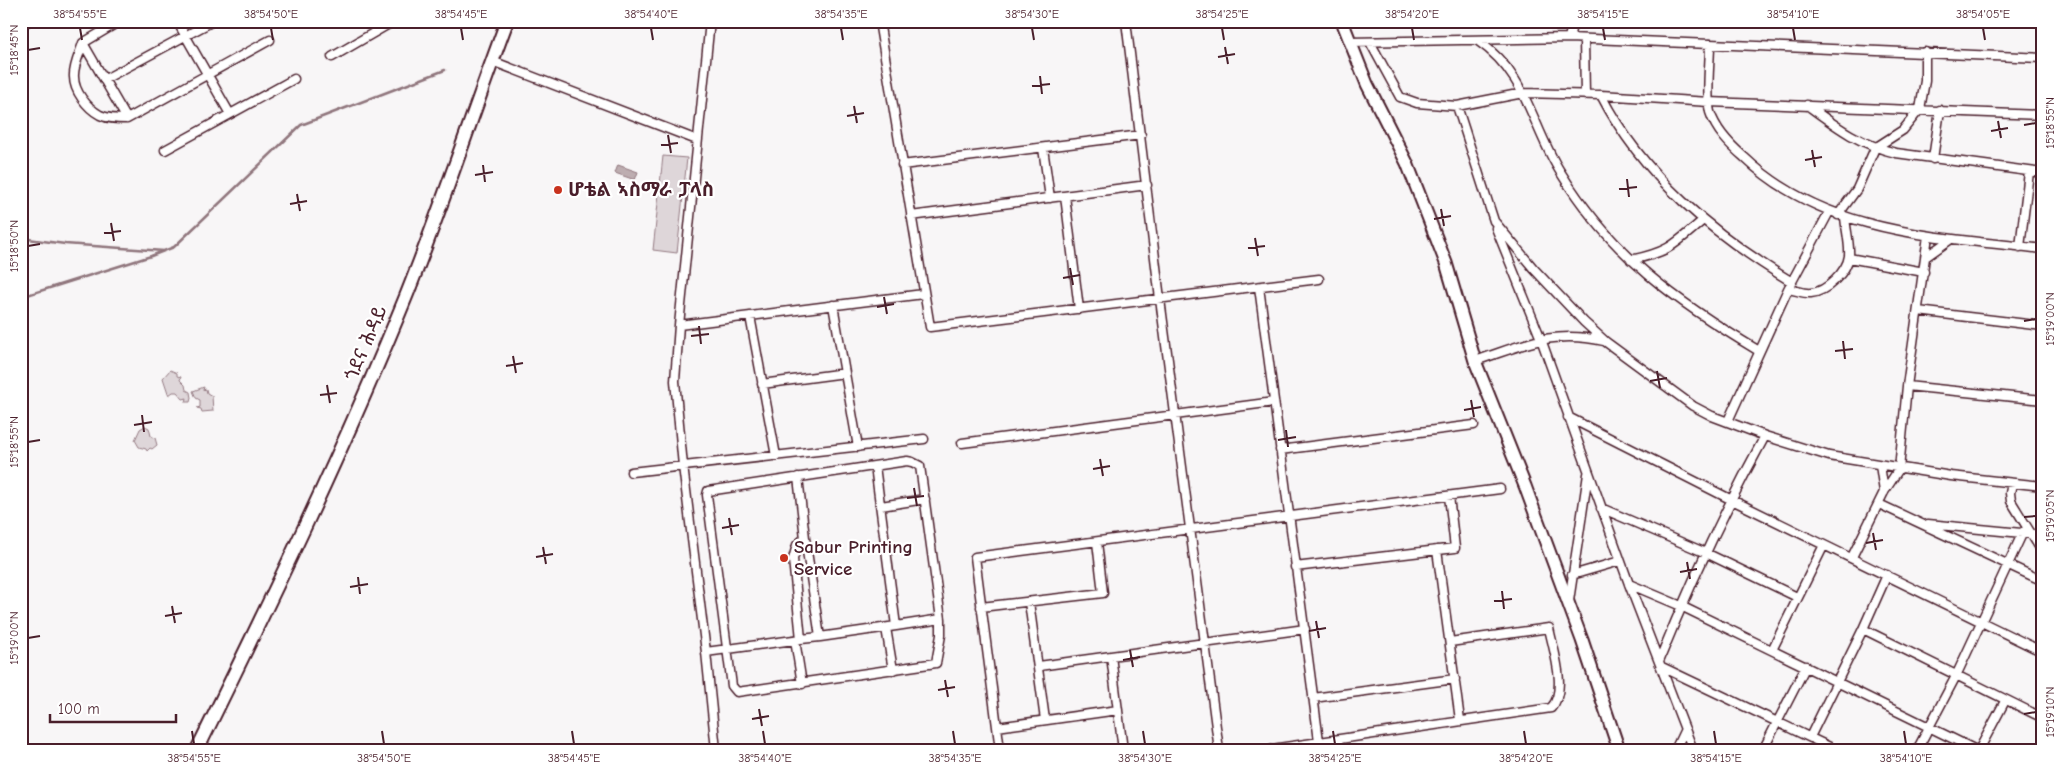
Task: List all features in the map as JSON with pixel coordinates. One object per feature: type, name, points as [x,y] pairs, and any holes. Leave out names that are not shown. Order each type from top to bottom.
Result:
[{"type":"main road","name":"ጎደና ሕዳይ","points":[[197,750],[295,546],[408,293],[507,21]]},
{"type":"street","points":[[21,26],[28,21]]},
{"type":"street","points":[[120,21],[83,42],[74,75],[75,86],[83,100],[99,114],[127,119],[270,40]]},
{"type":"street","points":[[177,21],[230,114]]},
{"type":"street","points":[[105,79],[213,21]]},
{"type":"street","points":[[332,57],[394,21]]},
{"type":"street","points":[[710,21],[675,381],[716,750]]},
{"type":"street","points":[[879,21],[930,327],[1318,279]]},
{"type":"street","points":[[1126,21],[1219,750]]},
{"type":"street","points":[[1342,21],[1367,84],[1407,163],[1446,264],[1475,361],[1568,603],[1619,750]]},
{"type":"street","points":[[1569,38],[1573,21]]},
{"type":"street","points":[[1349,42],[1569,38],[2043,58]]},
{"type":"street","points":[[1584,39],[1585,95]]},
{"type":"street","points":[[1478,40],[1506,65],[1523,93],[1551,157],[1594,220],[1646,274],[1688,306],[1759,351]]},
{"type":"street","points":[[83,42],[127,119]]},
{"type":"street","points":[[1370,42],[1400,97],[1411,102],[1457,106],[1523,93],[2043,115]]},
{"type":"street","points":[[1710,44],[1710,111],[1718,129],[1755,168],[1772,181],[1829,212],[1878,227],[1928,236],[2043,249]]},
{"type":"street","points":[[1601,95],[1640,156],[1672,193],[1702,220],[1752,258],[1790,285],[1808,294],[1818,292],[1840,273],[1849,258],[1841,216],[1857,189],[1875,148],[1903,130],[1920,109],[1925,81],[1925,52]]},
{"type":"street","points":[[492,61],[698,140]]},
{"type":"street","points":[[165,150],[294,79]]},
{"type":"street","points":[[1807,105],[1850,137],[1875,148],[1933,159],[2043,173]]},
{"type":"street","points":[[1457,106],[1494,221],[1541,339],[1620,560],[1693,750]]},
{"type":"street","points":[[1933,159],[1940,110]]},
{"type":"street","points":[[902,165],[1141,135]]},
{"type":"street","points":[[1043,148],[1050,198]]},
{"type":"street","points":[[2020,246],[2029,172]]},
{"type":"street","points":[[910,216],[1146,185]]},
{"type":"street","points":[[1065,196],[1080,309]]},
{"type":"street","points":[[1728,421],[1790,285],[1829,212]]},
{"type":"street","points":[[1631,260],[1655,255],[1670,248],[1702,220]]},
{"type":"street","points":[[1494,221],[1546,283],[1584,322],[1606,342],[1693,406],[1765,436],[1829,456],[1899,468],[2043,486]]},
{"type":"street","points":[[1852,557],[1884,492],[1899,468],[1907,386],[1927,256],[1928,236]]},
{"type":"street","points":[[1927,256],[1951,239]]},
{"type":"street","points":[[1849,258],[1924,272]]},
{"type":"street","points":[[1259,286],[1319,741]]},
{"type":"street","points":[[679,325],[923,294]]},
{"type":"street","points":[[833,305],[858,447]]},
{"type":"street","points":[[1918,312],[2043,326]]},
{"type":"street","points":[[750,316],[776,456]]},
{"type":"street","points":[[1475,361],[1541,339],[1564,336],[1606,342]]},
{"type":"street","points":[[762,384],[845,373]]},
{"type":"street","points":[[1907,386],[2043,400]]},
{"type":"street","points":[[962,443],[1274,402]]},
{"type":"street","points":[[1568,417],[1730,499],[2043,652]]},
{"type":"street","points":[[1280,450],[1474,425]]},
{"type":"street","points":[[1660,664],[1681,606],[1730,499],[1765,436]]},
{"type":"street","points":[[631,472],[924,440]]},
{"type":"street","points":[[907,462],[917,464],[921,470],[941,619],[941,635],[936,663],[737,692],[732,686],[708,493],[711,489],[717,488],[875,466],[907,462]]},
{"type":"street","points":[[1880,465],[1884,492]]},
{"type":"street","points":[[875,466],[896,626]]},
{"type":"street","points":[[1568,603],[1588,472]]},
{"type":"street","points":[[798,477],[820,637]]},
{"type":"street","points":[[2012,483],[2011,501],[2027,533],[2043,553]]},
{"type":"street","points":[[1000,750],[975,557],[1500,489]]},
{"type":"street","points":[[1295,568],[1455,548],[1449,496]]},
{"type":"street","points":[[881,506],[925,500]]},
{"type":"street","points":[[1879,504],[2043,581]]},
{"type":"street","points":[[1601,508],[1706,553],[1798,596]]},
{"type":"street","points":[[1922,523],[2043,535]]},
{"type":"street","points":[[1917,750],[1956,676],[2007,564],[2027,533]]},
{"type":"street","points":[[802,684],[793,559],[797,545],[805,538]]},
{"type":"street","points":[[981,607],[1103,593],[1097,542]]},
{"type":"street","points":[[1772,650],[1824,545]]},
{"type":"street","points":[[1437,550],[1460,720]]},
{"type":"street","points":[[1572,575],[1620,560]]},
{"type":"street","points":[[1810,737],[1863,629],[1887,575]]},
{"type":"street","points":[[1629,584],[1681,606],[1838,681],[1976,750]]},
{"type":"street","points":[[1029,602],[1046,720]]},
{"type":"street","points":[[706,652],[941,619]]},
{"type":"street","points":[[886,628],[892,670]]},
{"type":"street","points":[[1265,750],[1551,708],[1558,696],[1559,681],[1549,628],[1450,642]]},
{"type":"street","points":[[1039,666],[1304,629]]},
{"type":"street","points":[[1863,629],[2005,701],[2043,718]]},
{"type":"street","points":[[1111,656],[1123,750]]},
{"type":"street","points":[[1660,664],[1836,750]]},
{"type":"street","points":[[1763,750],[1806,666]]},
{"type":"street","points":[[1313,698],[1455,679]]},
{"type":"street","points":[[1979,750],[2005,701]]},
{"type":"street","points":[[997,727],[1118,710]]},
{"type":"street","points":[[1675,750],[1685,729]]},
{"type":"shaded area","points":[[663,156],[687,158],[677,253],[653,250]]},
{"type":"shaded area","points":[[618,165],[638,172],[635,180],[615,173]]},
{"type":"shaded area","points":[[170,370],[181,377],[180,380],[185,385],[186,390],[190,392],[190,402],[186,402],[187,398],[183,399],[177,392],[169,395],[163,378]]},
{"type":"shaded area","points":[[204,387],[203,390],[206,389],[207,393],[212,396],[213,411],[202,412],[201,409],[197,408],[200,407],[200,400],[196,398],[193,391]]},
{"type":"shaded area","points":[[145,426],[149,428],[151,436],[155,438],[157,445],[147,451],[139,447],[135,440],[140,429]]},
{"type":"waterway","points":[[21,297],[174,247],[301,125],[445,70]]},
{"type":"waterway","points":[[21,238],[65,244],[164,251]]},
{"type":"place","name":"ሆቴል ኣስማራ ፓላስ","points":[[558,190]]},
{"type":"place","name":"Sabur Printing Service","points":[[784,558]]}]
